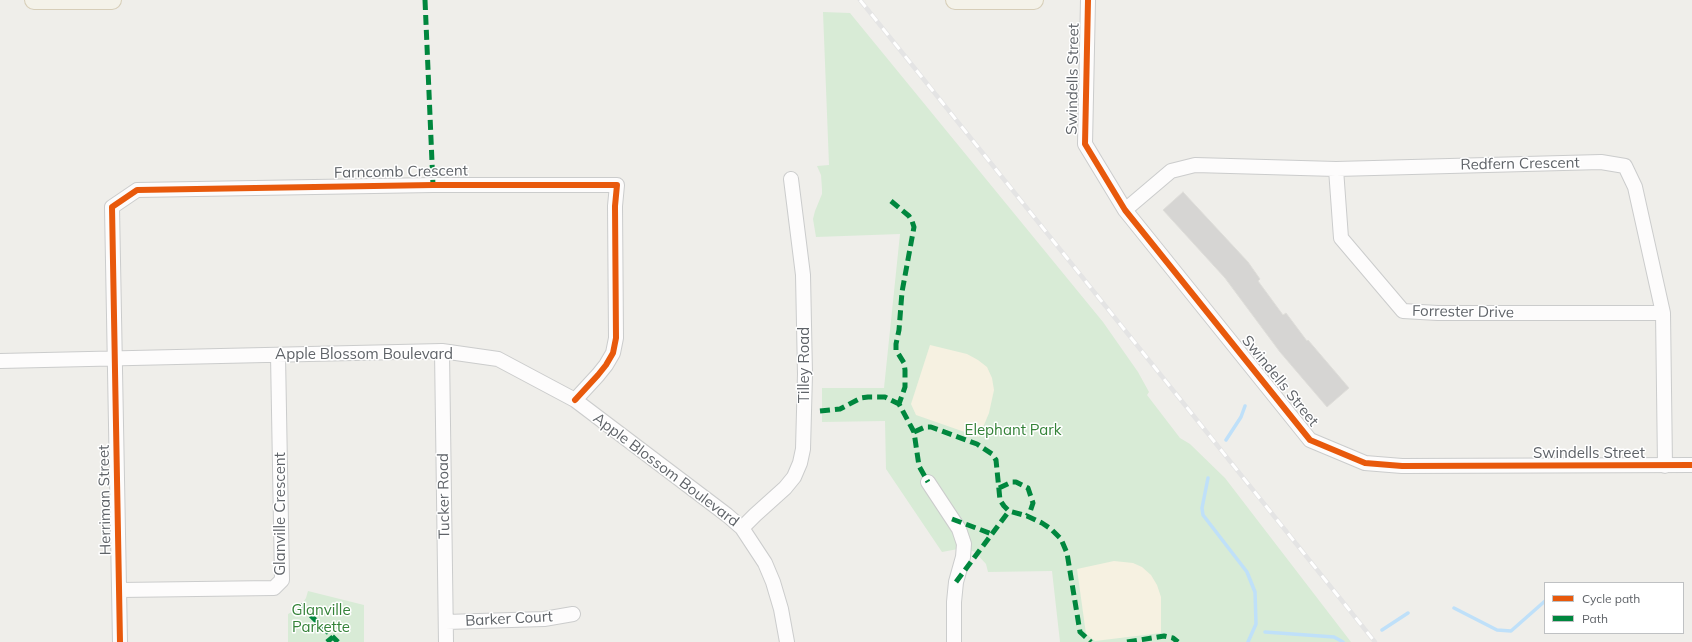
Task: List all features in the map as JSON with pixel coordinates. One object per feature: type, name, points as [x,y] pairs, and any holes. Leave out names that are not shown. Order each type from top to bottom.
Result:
[{"type":"main road","points":[[34,0],[112,0]]},
{"type":"main road","points":[[955,0],[1034,0]]},
{"type":"street","name":"Swindells Street","points":[[1088,0],[1085,144],[1125,210],[1310,440],[1366,462],[1402,466],[1692,465]]},
{"type":"street","name":"Redfern Crescent","points":[[1125,210],[1171,171],[1195,166],[1336,169],[1601,162],[1625,166],[1635,187],[1663,313],[1665,466]]},
{"type":"street","name":"Forrester Drive","points":[[1336,169],[1341,238],[1403,311],[1438,313],[1663,313]]},
{"type":"street","name":"Tilley Road","points":[[742,528],[786,488],[800,463],[803,449],[805,374],[803,275],[791,179]]},
{"type":"street","name":"Farncomb Crescent","points":[[114,357],[112,207],[137,190],[440,184],[617,185],[615,206],[616,338],[612,353],[606,365],[575,400]]},
{"type":"street","name":"Apple Blossom Boulevard","points":[[0,361],[114,357],[442,351],[498,359],[575,400],[742,528],[765,563],[773,582],[781,609],[787,642]]},
{"type":"street","name":"Tucker Road","points":[[442,351],[446,642]]},
{"type":"street","name":"Glanville Crescent","points":[[120,590],[274,588],[282,580],[278,355]]},
{"type":"street","name":"Herriman Street","points":[[114,357],[120,642]]},
{"type":"street","points":[[928,482],[963,537],[963,557],[956,582],[954,602],[954,642]]},
{"type":"street","name":"Barker Court","points":[[446,622],[544,619],[572,614]]},
{"type":"green space","name":"Elephant Park","points":[[823,12],[850,13],[1103,322],[1138,372],[1149,392],[1147,395],[1180,438],[1190,444],[1225,478],[1351,642],[1060,642],[1052,571],[988,572],[986,564],[975,552],[967,549],[958,549],[942,552],[886,469],[885,421],[822,422],[822,388],[884,388],[900,234],[816,237],[813,219],[822,194],[821,175],[817,166],[829,165]]},
{"type":"green space","name":"Glanville Parkette","points":[[308,591],[364,605],[364,642],[288,642],[288,614],[299,608],[306,598]]},
{"type":"sand","points":[[930,345],[967,354],[987,367],[992,378],[994,390],[989,413],[979,437],[916,415],[911,404]]},
{"type":"sand","points":[[1114,561],[1133,563],[1142,567],[1151,575],[1157,585],[1161,597],[1161,633],[1095,641],[1086,634],[1077,569]]},
{"type":"building","points":[[1183,192],[1248,262],[1260,279],[1258,281],[1283,315],[1286,313],[1307,341],[1308,340],[1349,388],[1327,407],[1280,352],[1225,278],[1163,210]]},
{"type":"waterway","points":[[1226,440],[1241,417],[1245,406]]},
{"type":"waterway","points":[[1208,478],[1202,508],[1203,515],[1247,572],[1255,592],[1256,624],[1248,642]]},
{"type":"waterway","points":[[1454,608],[1497,630],[1511,631],[1544,602]]},
{"type":"waterway","points":[[1382,630],[1408,613]]},
{"type":"waterway","points":[[1265,632],[1334,637],[1343,642]]},
{"type":"railway","points":[[860,0],[1375,642]]},
{"type":"marked path","points":[[425,0],[433,185]]},
{"type":"marked path","points":[[891,201],[909,216],[914,227],[902,292],[896,350],[904,363],[905,370],[905,387],[899,404],[914,432],[919,466],[928,482]]},
{"type":"marked path","points":[[820,411],[840,409],[861,398],[868,397],[885,397],[899,404]]},
{"type":"marked path","points":[[914,432],[925,427],[931,427],[977,444],[992,454],[996,460],[1000,500],[1004,506],[1009,511],[1027,516],[1042,523],[1051,529],[1061,539],[1067,553],[1080,632],[1091,642]]},
{"type":"marked path","points":[[999,488],[1012,482],[1016,482],[1028,488],[1033,503],[1027,516]]},
{"type":"marked path","points":[[956,582],[1009,511]]},
{"type":"marked path","points":[[952,519],[992,534]]},
{"type":"marked path","points":[[300,605],[338,642]]},
{"type":"marked path","points":[[1127,642],[1164,636],[1173,638],[1178,642]]},
{"type":"marked path","points":[[327,642],[333,637]]},
{"type":"cycle path","points":[[1088,0],[1085,144],[1125,210],[1310,440],[1365,463],[1402,466],[1692,465]]},
{"type":"cycle path","points":[[120,642],[112,207],[137,190],[433,185],[617,185],[615,206],[616,338],[613,353],[606,365],[575,400]]}]
